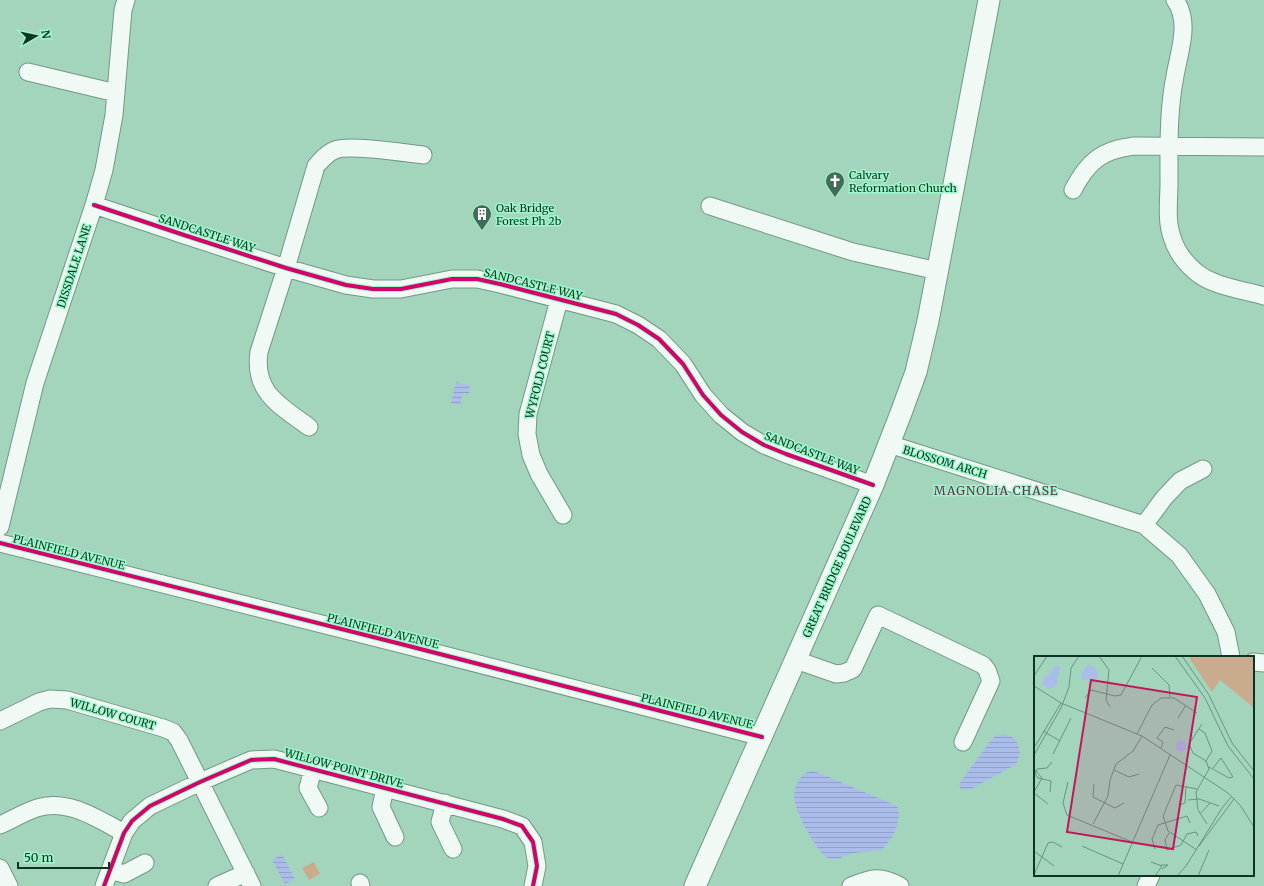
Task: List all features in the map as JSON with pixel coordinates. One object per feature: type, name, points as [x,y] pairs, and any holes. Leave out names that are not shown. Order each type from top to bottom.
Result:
[{"type":"main road","name":"GREAT BRIDGE BOULEVARD","points":[[695,886],[873,485],[916,372],[938,271],[989,0]]},
{"type":"street","name":"DISSDALE LANE","points":[[0,527],[35,383],[94,205],[104,170],[114,115],[123,10],[126,0]]},
{"type":"street","points":[[1175,0],[1182,14],[1184,28],[1173,87],[1170,117],[1170,231],[1175,247],[1182,258],[1197,273],[1210,280],[1264,296]]},
{"type":"street","points":[[28,72],[116,93]]},
{"type":"street","points":[[1073,190],[1080,176],[1090,164],[1112,150],[1134,146],[1264,147]]},
{"type":"street","points":[[309,427],[272,399],[263,386],[258,372],[258,362],[259,352],[286,268],[316,166],[325,155],[337,149],[350,147],[423,155]]},
{"type":"street","name":"SANDCASTLE WAY","points":[[94,205],[286,268],[346,285],[373,289],[401,289],[452,279],[477,279],[616,314],[638,325],[659,339],[683,364],[703,395],[721,415],[742,432],[764,445],[786,454],[873,485]]},
{"type":"street","points":[[710,206],[853,252],[938,271]]},
{"type":"street","name":"WYFOLD COURT","points":[[559,300],[528,414],[527,434],[531,455],[539,474],[563,515]]},
{"type":"street","name":"BLOSSOM ARCH","points":[[889,444],[1144,525],[1179,555],[1207,594],[1226,632],[1231,656]]},
{"type":"street","points":[[1144,525],[1164,498],[1180,481],[1203,469]]},
{"type":"street","name":"PLAINFIELD AVENUE","points":[[0,543],[762,737]]},
{"type":"street","points":[[796,660],[836,674],[844,673],[853,668],[878,615],[983,665],[987,670],[991,681],[963,742]]},
{"type":"street","points":[[1254,662],[1264,663]]},
{"type":"street","name":"WILLOW COURT","points":[[0,721],[39,702],[50,699],[67,700],[173,732],[249,880]]},
{"type":"street","name":"WILLOW POINT DRIVE","points":[[104,886],[124,833],[132,821],[150,806],[250,760],[274,760],[503,819],[522,826],[533,842],[536,866],[533,886]]},
{"type":"street","points":[[313,769],[308,788],[319,808]]},
{"type":"street","points":[[385,788],[381,807],[395,837]]},
{"type":"street","points":[[445,804],[440,822],[453,849]]},
{"type":"street","points":[[0,825],[37,807],[55,806],[73,808],[124,833]]},
{"type":"street","points":[[110,870],[124,874],[145,863]]},
{"type":"street","points":[[0,868],[9,886]]},
{"type":"street","points":[[1146,886],[1151,876]]},
{"type":"street","points":[[851,886],[869,879],[891,881],[900,886]]},
{"type":"street","points":[[217,886],[249,880]]},
{"type":"shaded area","points":[[314,862],[320,874],[309,880],[302,868]]},
{"type":"water","points":[[456,382],[469,384],[471,386],[469,387],[469,393],[467,395],[466,393],[463,393],[460,405],[451,403]]},
{"type":"water","points":[[1000,735],[1011,737],[1015,740],[1019,747],[1019,757],[1015,765],[971,789],[964,790],[960,788],[959,786],[961,781],[992,739],[995,736]]},
{"type":"water","points":[[812,770],[895,805],[898,808],[899,814],[897,826],[890,841],[882,850],[855,853],[838,859],[830,859],[825,856],[807,831],[795,803],[794,796],[799,780],[808,771]]},
{"type":"water","points":[[282,854],[295,879],[285,884],[272,860]]},
{"type":"cycle path","points":[[94,205],[286,268],[346,285],[373,289],[401,289],[452,279],[477,279],[616,314],[638,325],[659,339],[683,364],[703,395],[721,415],[742,432],[764,445],[786,454],[873,485]]},
{"type":"cycle path","points":[[0,543],[762,737]]},
{"type":"cycle path","points":[[104,886],[124,833],[132,821],[150,806],[251,760],[274,759],[503,819],[522,826],[533,842],[537,866],[533,886]]},
{"type":"place","name":"Calvary Reformation Church","points":[[835,198]]},
{"type":"place","name":"Oak Bridge Forest Ph 2b","points":[[482,231]]},
{"type":"district","name":"MAGNOLIA CHASE","points":[[996,491]]}]
